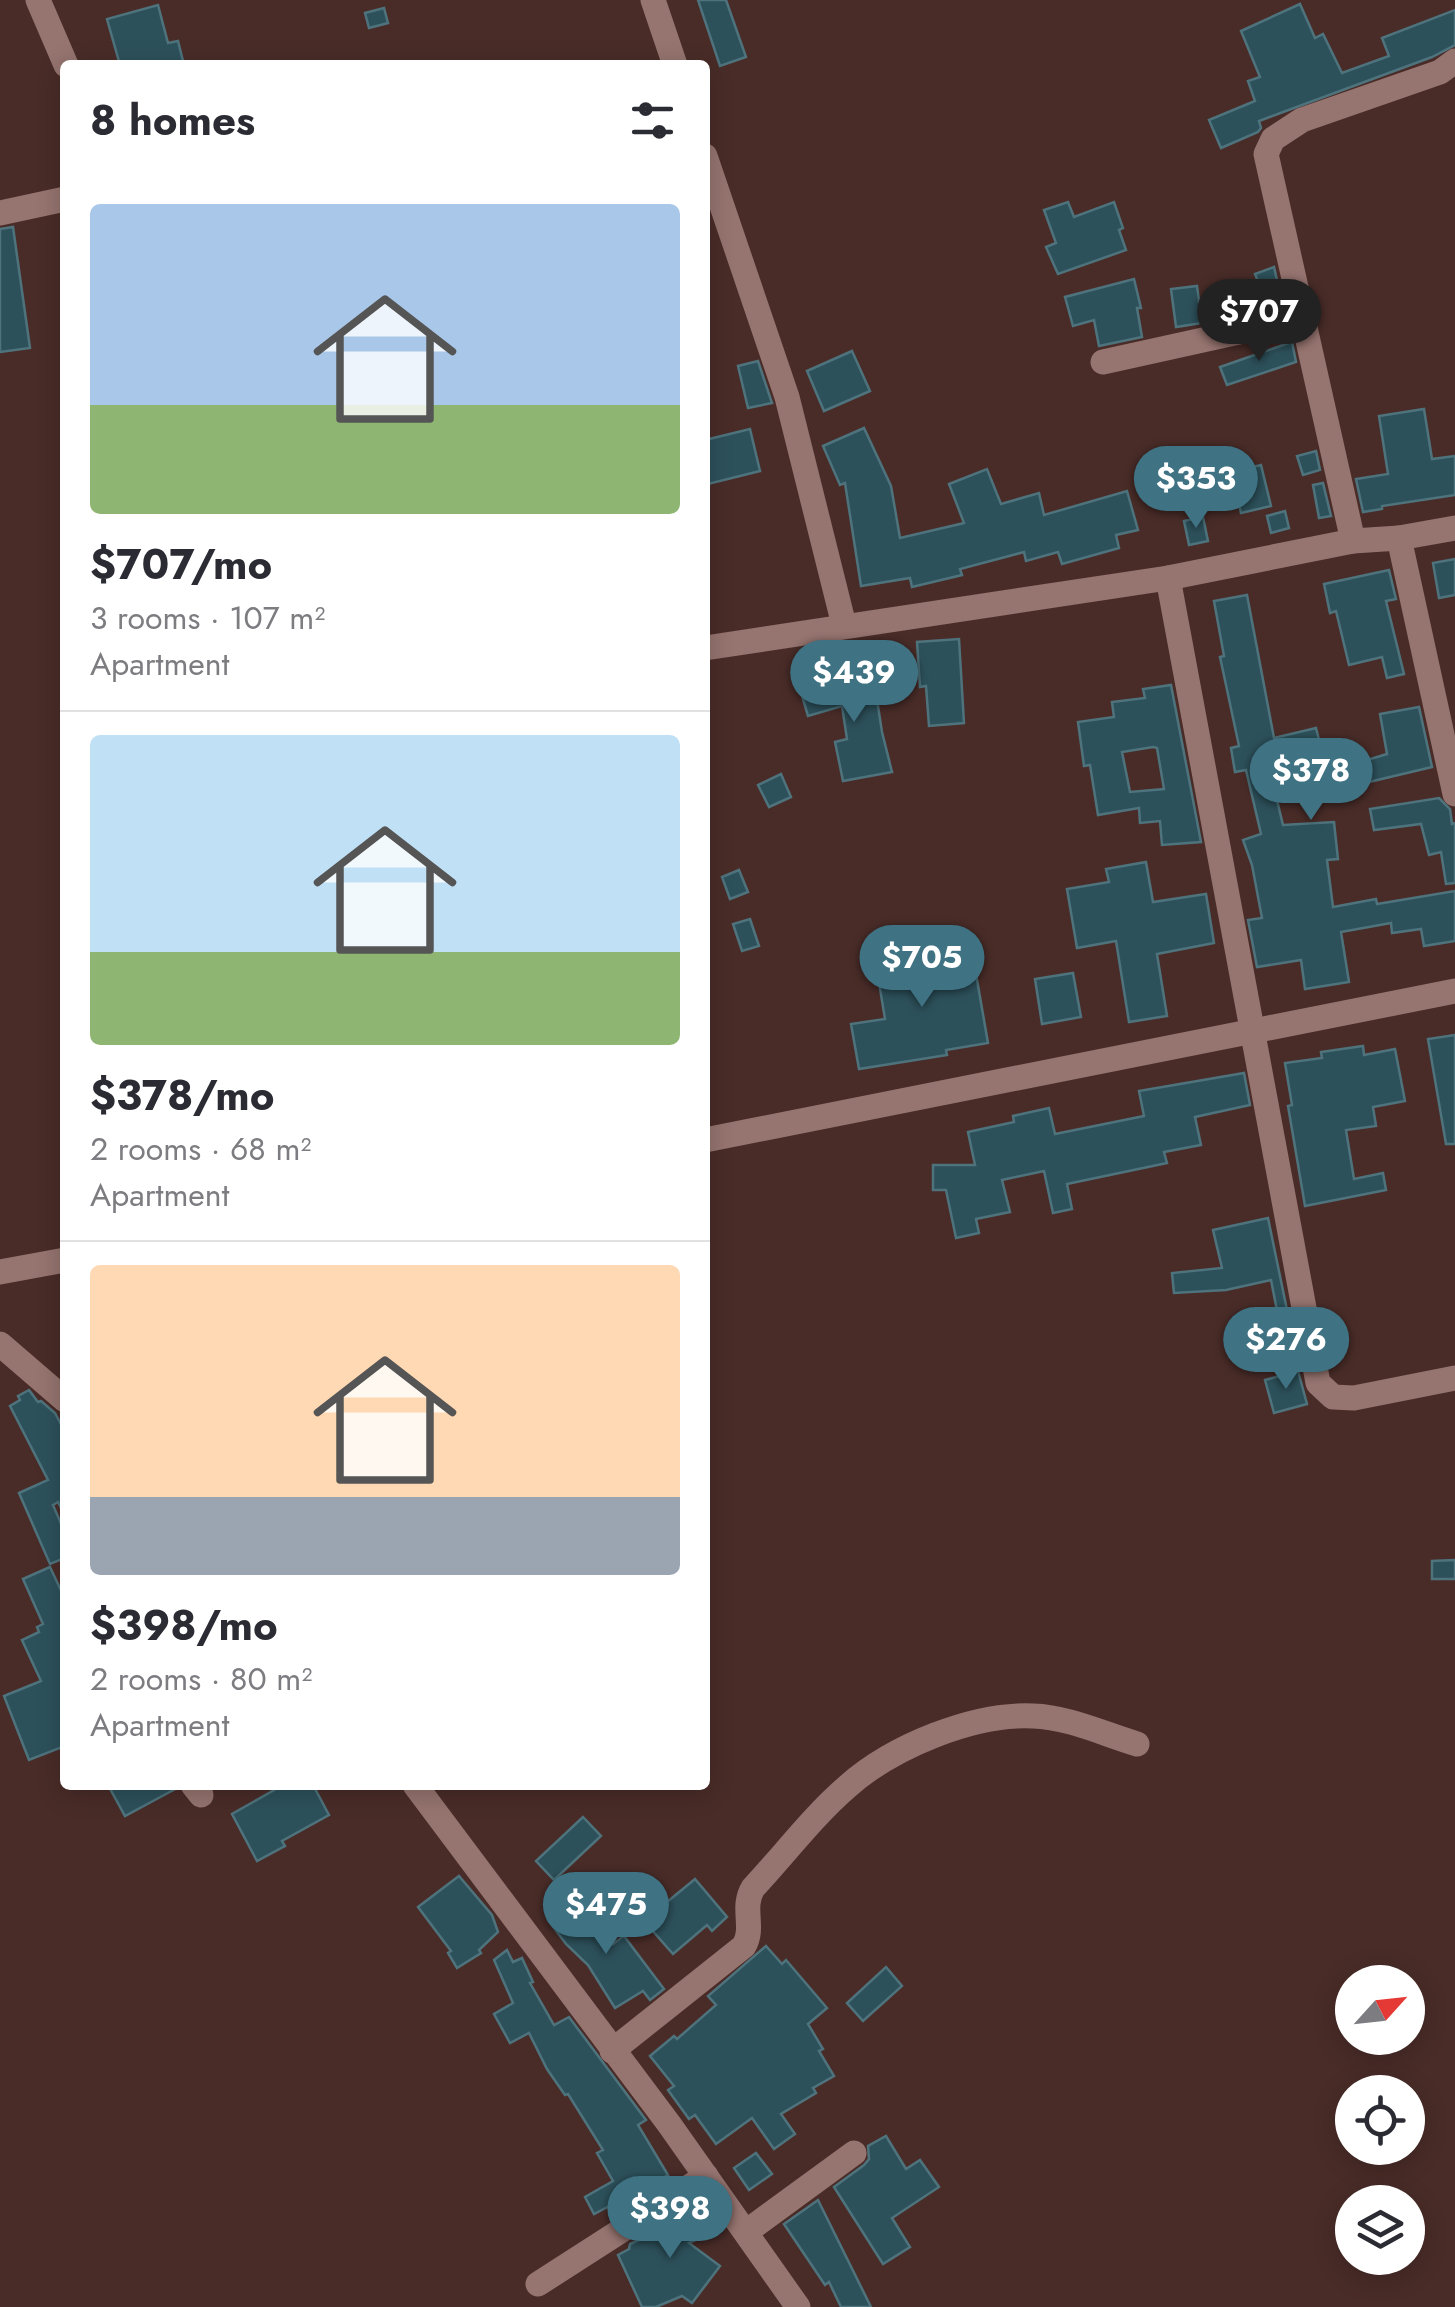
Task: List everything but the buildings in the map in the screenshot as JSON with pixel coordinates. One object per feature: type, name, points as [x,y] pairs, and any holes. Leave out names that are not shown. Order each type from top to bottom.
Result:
[{"type":"street","points":[[38,0],[64,60]]},
{"type":"street","points":[[653,0],[672,60]]},
{"type":"street","points":[[1353,541],[1268,168],[1269,145],[1302,120],[1440,72],[1455,61]]},
{"type":"street","points":[[710,171],[787,397],[844,625]]},
{"type":"street","points":[[0,213],[60,200]]},
{"type":"street","points":[[1103,362],[1304,318]]},
{"type":"street","points":[[710,647],[1168,578],[1353,541],[1455,528]]},
{"type":"street","points":[[1398,538],[1455,794]]},
{"type":"street","points":[[1168,578],[1318,1383],[1332,1397],[1354,1398],[1455,1378]]},
{"type":"street","points":[[710,1139],[1455,990]]},
{"type":"street","points":[[0,1272],[60,1261]]},
{"type":"street","points":[[0,1344],[60,1396]]},
{"type":"street","points":[[612,2051],[744,1946],[749,1932],[746,1904],[753,1888],[846,1787],[871,1768],[951,1730],[982,1720],[1032,1716],[1060,1720],[1137,1744]]},
{"type":"street","points":[[418,1790],[487,1878],[798,2307]]},
{"type":"street","points":[[746,2232],[854,2153]]},
{"type":"street","points":[[538,2284],[706,2176]]}]
